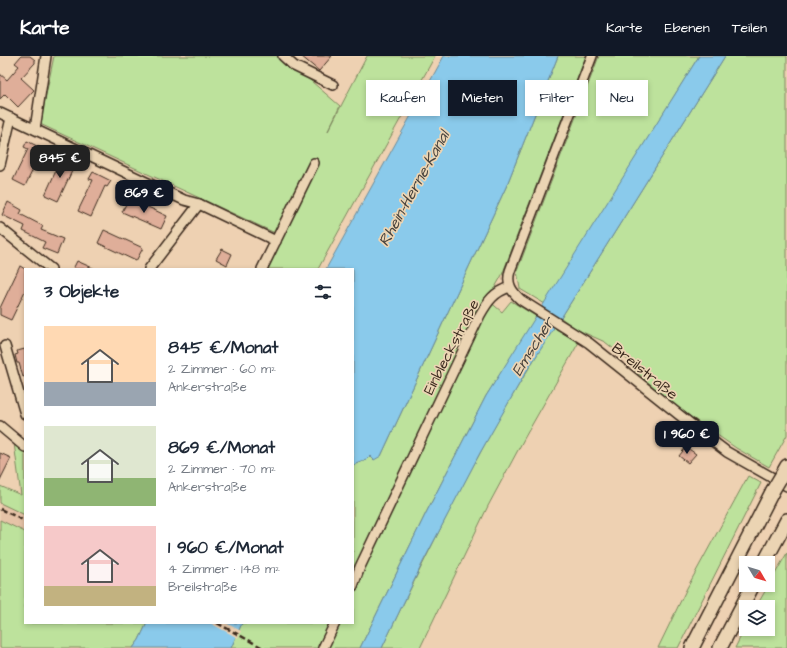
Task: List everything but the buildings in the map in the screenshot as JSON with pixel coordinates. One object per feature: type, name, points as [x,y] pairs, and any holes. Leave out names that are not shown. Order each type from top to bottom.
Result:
[{"type":"highway","points":[[692,648],[773,490],[785,475]]},
{"type":"highway","points":[[768,556],[787,520]]},
{"type":"highway","points":[[720,648],[749,592]]},
{"type":"street","points":[[35,129],[46,56]]},
{"type":"street","points":[[283,56],[294,66],[333,85]]},
{"type":"street","points":[[510,287],[508,279],[510,272],[592,56]]},
{"type":"street","points":[[0,113],[184,200],[199,204],[276,241]]},
{"type":"street","points":[[0,165],[11,118]]},
{"type":"street","points":[[262,268],[314,163]]},
{"type":"street","points":[[150,268],[199,204]]},
{"type":"street","points":[[0,228],[49,268]]},
{"type":"street","name":"Breilstraße","points":[[510,287],[516,295],[589,344],[727,452],[785,475]]},
{"type":"street","name":"Einbleckstraße","points":[[354,583],[360,567],[480,315],[488,302],[497,292],[510,287]]},
{"type":"street","points":[[5,346],[24,411]]},
{"type":"street","points":[[0,426],[24,445]]},
{"type":"street","points":[[323,648],[335,624]]},
{"type":"shaded area","points":[[0,503],[24,515],[24,532],[0,520]]},
{"type":"green space","points":[[54,56],[282,56],[340,106],[328,131],[367,56],[435,56],[422,80],[366,80],[366,116],[402,116],[319,268],[266,268],[275,233],[40,124]]},
{"type":"green space","points":[[558,56],[586,56],[577,80],[548,80]]},
{"type":"green space","points":[[599,56],[699,56],[545,304],[520,289],[517,271],[576,116],[588,116],[588,85]]},
{"type":"green space","points":[[725,56],[787,56],[787,435],[769,467],[736,448],[678,408],[635,371],[633,364],[605,342],[578,330],[561,318]]},
{"type":"green space","points":[[534,116],[563,116],[502,275],[488,300],[502,312],[511,301],[537,317],[486,396],[426,513],[360,648],[231,648],[242,624],[354,624],[354,465],[366,460],[370,456],[381,456],[506,187]]},
{"type":"green space","points":[[554,328],[579,342],[488,506],[420,648],[382,648],[484,445]]},
{"type":"green space","points":[[14,443],[24,451],[24,515],[0,503],[0,486],[21,495]]},
{"type":"green space","points":[[748,476],[761,483],[678,648],[658,648],[687,588]]},
{"type":"green space","points":[[0,520],[24,532],[24,624],[147,624],[139,640],[133,648],[0,648]]},
{"type":"green space","points":[[787,553],[787,648],[735,648],[741,636],[775,636],[775,600],[760,600],[765,592],[775,592],[775,574]]},
{"type":"water","name":"Rhein-Herne-Kanal","points":[[444,56],[558,56],[548,80],[525,80],[525,116],[534,116],[506,187],[381,456],[374,460],[370,456],[366,460],[354,465],[354,268],[327,268],[411,116],[440,116],[440,80],[431,80]]},
{"type":"water","name":"Emscher","points":[[699,56],[725,56],[526,372],[480,453],[423,562],[382,648],[360,648],[426,513],[486,396]]},
{"type":"water","points":[[147,624],[242,624],[231,648],[133,648],[139,640]]},
{"type":"pier","points":[[212,624],[228,624],[241,631],[238,638]]},
{"type":"railway","points":[[0,509],[24,521]]},
{"type":"railway","points":[[219,624],[263,648]]}]
